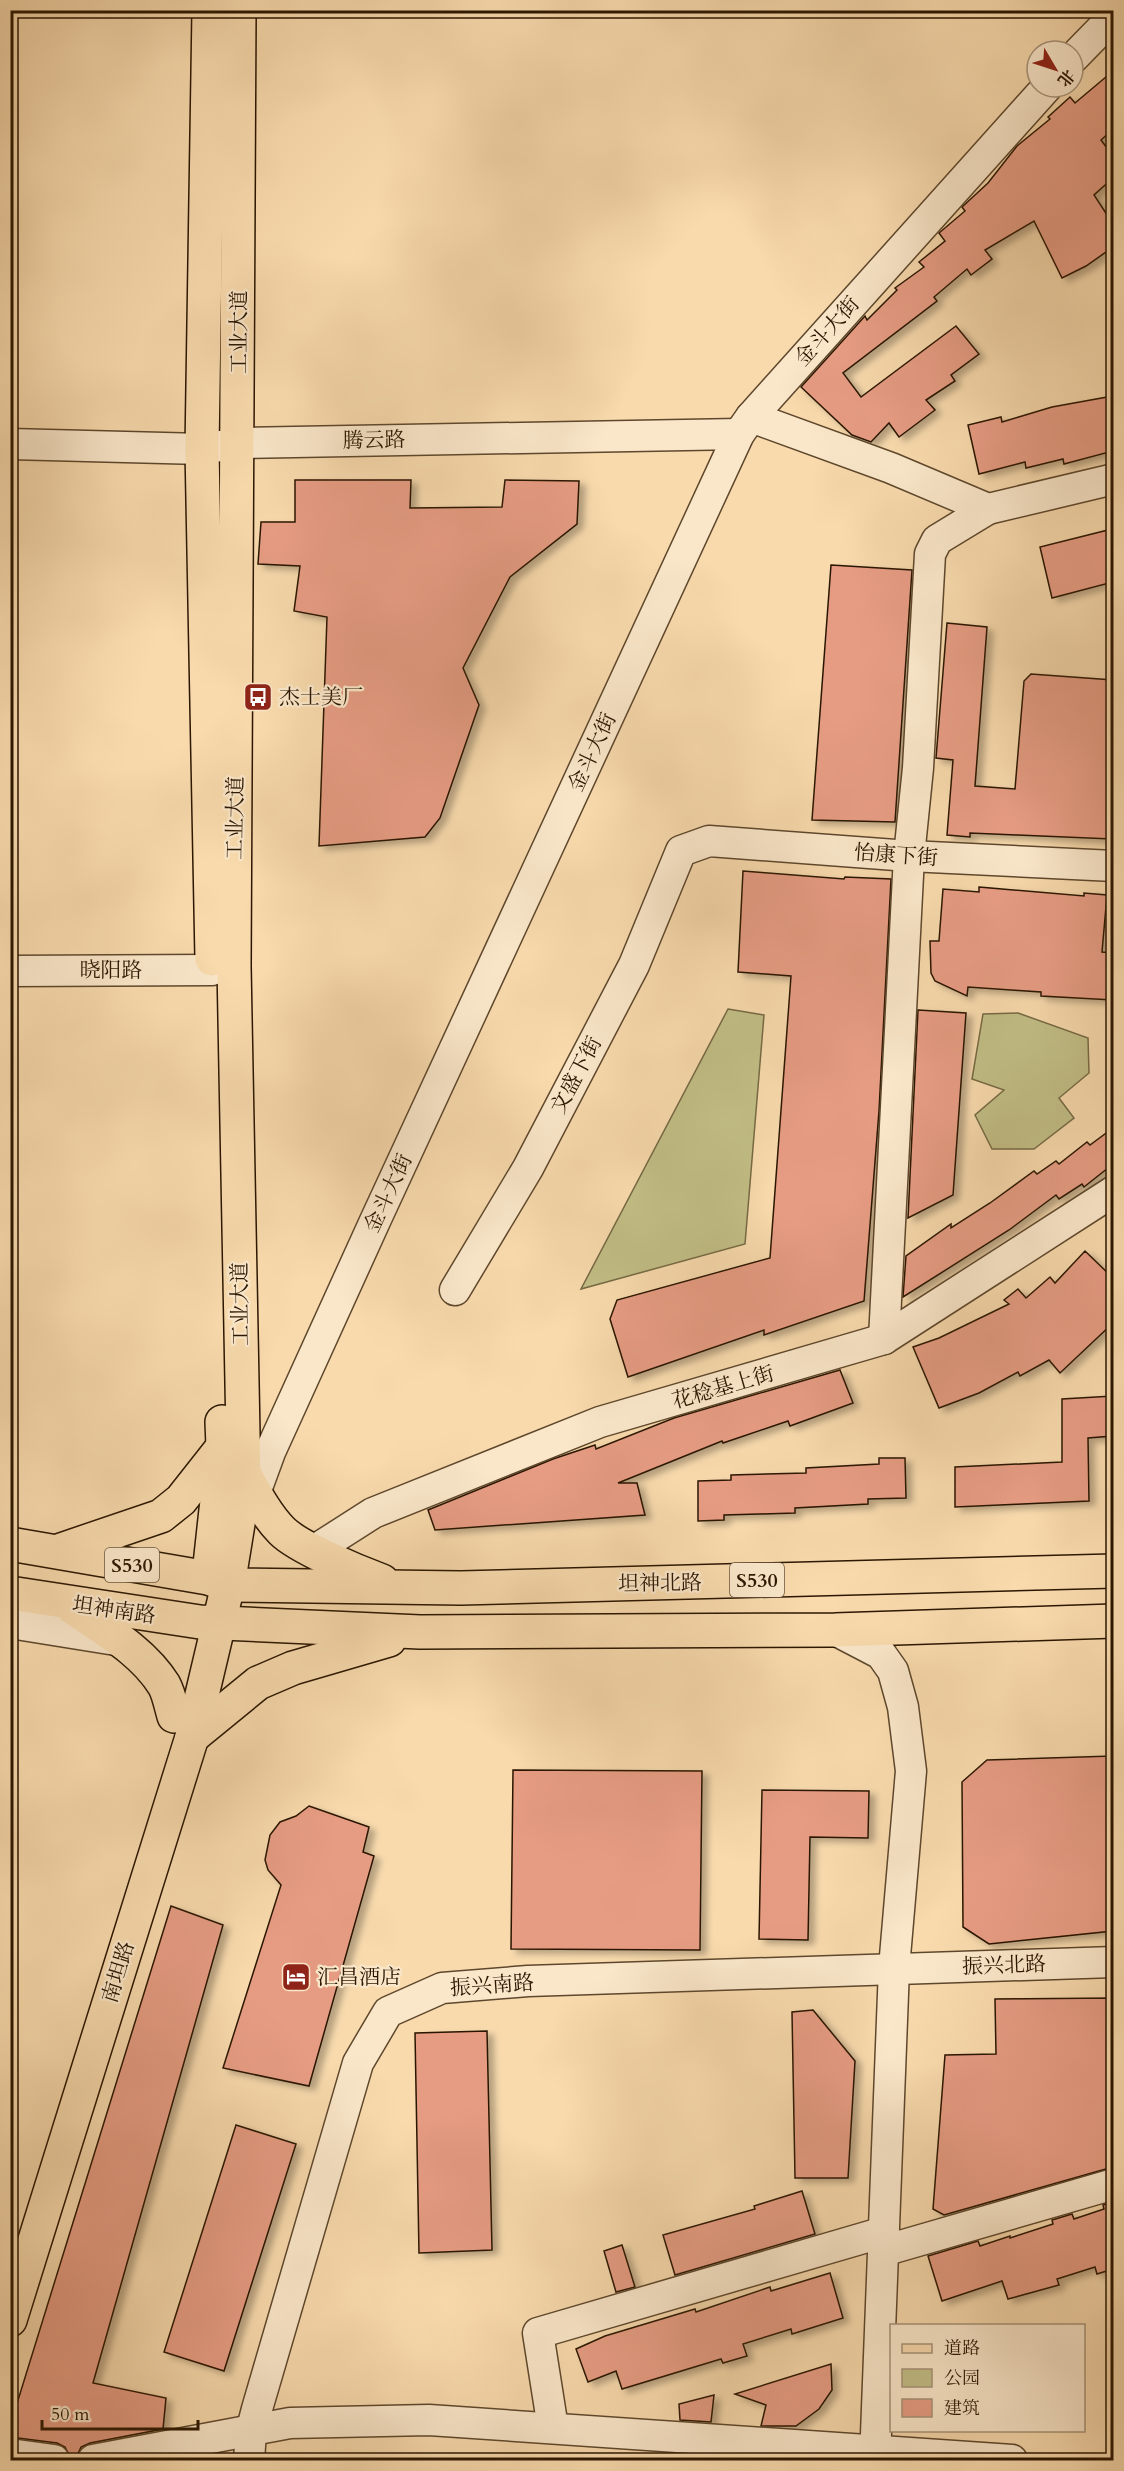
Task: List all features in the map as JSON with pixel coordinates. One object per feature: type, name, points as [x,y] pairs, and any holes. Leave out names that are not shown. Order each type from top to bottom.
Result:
[{"type":"main road","name":"工业大道","points":[[209,10],[202,449],[223,1446],[218,1582]]},
{"type":"main road","name":"工业大道","points":[[218,1582],[244,1487],[249,1483],[234,966],[239,443],[239,10]]},
{"type":"main road","points":[[57,1552],[161,1516],[187,1494],[223,1446]]},
{"type":"main road","points":[[249,1483],[284,1533],[353,1571],[400,1587]]},
{"type":"main road","name":"S530","points":[[10,1544],[218,1582]]},
{"type":"main road","name":"坦神北路","points":[[218,1582],[400,1587],[1113,1571]]},
{"type":"main road","name":"南坦路","points":[[10,2320],[183,1726],[218,1582]]},
{"type":"main road","name":"坦神南路","points":[[10,1593],[66,1603],[209,1622]]},
{"type":"main road","points":[[66,1603],[122,1641],[149,1665],[165,1687],[183,1726],[258,1683],[293,1668],[420,1632]]},
{"type":"main road","name":"S530","points":[[209,1622],[420,1632],[835,1630],[1113,1621]]},
{"type":"main road","name":"南坦路","points":[[10,2245],[183,1726]]},
{"type":"street","points":[[1085,45],[1113,16]]},
{"type":"street","name":"金斗大街","points":[[249,1483],[270,1452],[745,425],[1036,99]]},
{"type":"street","name":"腾云路","points":[[10,444],[202,449],[239,443],[745,425]]},
{"type":"street","points":[[745,425],[891,468],[988,509]]},
{"type":"street","points":[[884,1339],[909,856],[918,768],[930,554],[937,540],[988,509],[1113,479]]},
{"type":"street","name":"怡康下街","points":[[681,851],[709,841],[909,856],[1113,866]]},
{"type":"street","name":"文盛下街","points":[[455,1290],[528,1168],[634,965],[681,851]]},
{"type":"street","name":"晓阳路","points":[[10,971],[212,970]]},
{"type":"street","name":"花稔基上街","points":[[315,1550],[373,1513],[600,1422],[884,1339],[1113,1191]]},
{"type":"street","points":[[10,1623],[122,1641]]},
{"type":"street","points":[[835,1630],[881,1654],[893,1671],[903,1707],[911,1771],[894,1968],[875,2456]]},
{"type":"street","name":"振兴北路","points":[[894,1968],[1113,1962]]},
{"type":"street","name":"振兴南路","points":[[250,2446],[358,2063],[388,2012],[442,1988],[528,1981],[894,1968]]},
{"type":"street","points":[[553,2428],[538,2333],[884,2241],[1113,2184]]},
{"type":"street","points":[[93,2460],[250,2446],[290,2423],[429,2420],[553,2428],[875,2456],[1012,2460]]},
{"type":"street","points":[[10,2454],[54,2460]]},
{"type":"green space","points":[[728,1009],[764,1015],[745,1244],[581,1289]]},
{"type":"green space","points":[[1018,1013],[1088,1038],[1089,1073],[1059,1098],[1074,1118],[1034,1149],[992,1149],[975,1115],[1004,1090],[972,1079],[983,1014]]},
{"type":"building","points":[[1113,71],[1113,129],[1101,140],[1113,156],[1113,178],[1094,195],[1113,224],[1113,247],[1086,266],[1062,278],[1034,221],[985,250],[992,259],[971,275],[967,269],[934,297],[937,301],[843,373],[861,397],[956,326],[979,354],[951,375],[955,381],[926,400],[935,410],[899,437],[889,423],[871,442],[852,435],[801,387],[865,316],[867,320],[897,290],[895,288],[924,267],[919,262],[945,241],[939,233],[965,211],[962,207],[988,183],[1017,146],[1050,119],[1048,117],[1068,99],[1072,99],[1075,103],[1080,99],[1085,99],[1085,95]]},
{"type":"building","points":[[1113,396],[1113,451],[1064,464],[1063,459],[1026,468],[1025,462],[979,474],[968,425],[1001,417],[1002,422],[1052,407]]},
{"type":"building","points":[[295,480],[411,480],[410,508],[502,507],[505,480],[579,481],[577,524],[510,577],[463,668],[479,705],[440,818],[425,837],[319,846],[327,617],[294,611],[300,566],[258,564],[261,522],[295,522]]},
{"type":"building","points":[[1108,530],[1113,555],[1113,582],[1052,598],[1040,547]]},
{"type":"building","points":[[831,565],[912,570],[895,822],[812,820]]},
{"type":"building","points":[[947,623],[987,627],[975,786],[1015,789],[1024,681],[1031,674],[1113,680],[1112,839],[970,833],[970,837],[947,835],[953,760],[936,758]]},
{"type":"building","points":[[743,871],[844,879],[845,877],[891,879],[879,1111],[864,1301],[764,1335],[764,1330],[628,1377],[610,1319],[617,1300],[770,1258],[791,976],[738,972]]},
{"type":"building","points":[[979,887],[1084,896],[1084,893],[1107,895],[1102,952],[1113,953],[1113,1000],[1041,996],[1041,992],[968,987],[967,996],[935,981],[931,973],[930,941],[939,941],[943,889],[979,892]]},
{"type":"building","points":[[918,1010],[966,1013],[953,1195],[908,1218]]},
{"type":"building","points":[[1113,1128],[1113,1164],[1084,1187],[1082,1184],[1059,1199],[1056,1195],[1009,1230],[903,1297],[906,1256],[951,1224],[951,1228],[990,1203],[1034,1171],[1037,1174],[1056,1161],[1059,1164],[1087,1142],[1090,1145]]},
{"type":"building","points":[[1085,1251],[1113,1278],[1113,1323],[1060,1373],[1049,1360],[1020,1376],[1018,1372],[979,1393],[939,1408],[913,1347],[939,1338],[1009,1304],[1004,1300],[1018,1289],[1026,1298],[1050,1277],[1055,1283]]},
{"type":"building","points":[[840,1370],[853,1403],[790,1426],[788,1421],[723,1443],[722,1441],[618,1483],[637,1483],[645,1515],[435,1530],[428,1510],[553,1459],[595,1445],[596,1449],[674,1418]]},
{"type":"building","points":[[1113,1396],[1113,1436],[1088,1438],[1089,1501],[955,1507],[955,1467],[1062,1462],[1062,1399]]},
{"type":"building","points":[[879,1458],[905,1458],[906,1498],[868,1499],[868,1504],[795,1508],[795,1513],[724,1515],[724,1520],[698,1521],[698,1481],[731,1480],[731,1475],[806,1473],[806,1468],[879,1464]]},
{"type":"building","points":[[1113,1756],[1113,1931],[989,1944],[963,1927],[962,1782],[987,1760]]},
{"type":"building","points":[[513,1770],[702,1771],[700,1950],[511,1949]]},
{"type":"building","points":[[762,1790],[869,1791],[868,1838],[810,1837],[808,1940],[759,1939]]},
{"type":"building","name":"汇昌酒店","points":[[309,1806],[369,1827],[363,1852],[374,1856],[309,2086],[223,2068],[281,1885],[268,1870],[265,1860],[270,1835],[280,1822],[296,1816]]},
{"type":"building","points":[[171,1906],[223,1925],[93,2383],[166,2398],[163,2429],[90,2443],[81,2447],[77,2456],[70,2457],[65,2447],[57,2443],[10,2437],[10,2426]]},
{"type":"building","points":[[1113,1998],[1113,2167],[944,2215],[933,2209],[945,2055],[996,2054],[995,1999]]},
{"type":"building","points":[[813,2010],[855,2061],[848,2178],[795,2178],[792,2012]]},
{"type":"building","points":[[487,2031],[492,2250],[419,2253],[415,2033]]},
{"type":"building","points":[[236,2125],[296,2144],[224,2371],[164,2352]]},
{"type":"building","points":[[802,2191],[815,2234],[675,2275],[663,2235],[755,2209],[754,2206]]},
{"type":"building","points":[[1113,2202],[1113,2269],[1097,2274],[1095,2267],[1057,2279],[1059,2285],[1008,2299],[1002,2281],[942,2301],[928,2256],[978,2241],[980,2246],[1010,2236],[1010,2238],[1053,2224],[1052,2220],[1072,2214],[1074,2219],[1104,2209],[1103,2205]]},
{"type":"building","points":[[622,2245],[635,2287],[616,2292],[604,2251]]},
{"type":"building","points":[[830,2273],[843,2318],[792,2334],[791,2329],[743,2344],[747,2356],[723,2363],[721,2359],[622,2389],[616,2371],[588,2382],[576,2349],[605,2336],[695,2309],[696,2312],[770,2287],[771,2291]]},
{"type":"building","points":[[831,2364],[832,2390],[819,2409],[796,2426],[761,2426],[766,2405],[735,2394]]},
{"type":"building","points":[[714,2395],[711,2422],[680,2420],[679,2404]]},
{"type":"place","name":"杰士美厂","points":[[258,697]]},
{"type":"place","name":"汇昌酒店","points":[[296,1977]]}]
